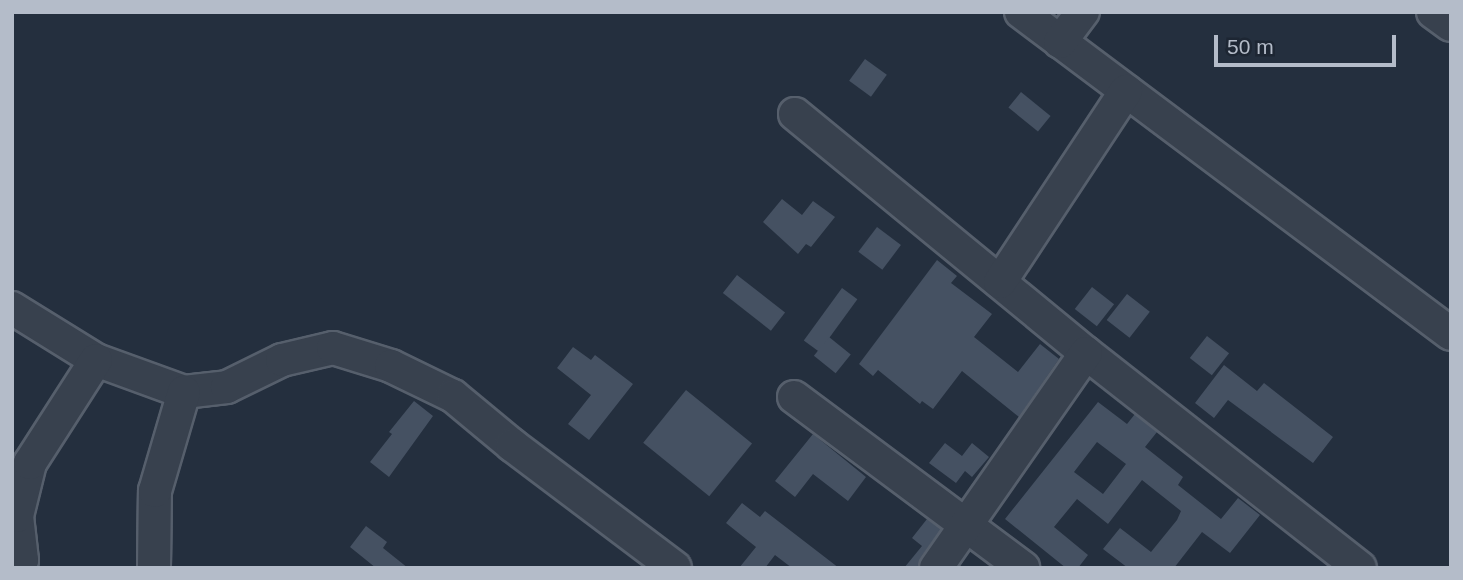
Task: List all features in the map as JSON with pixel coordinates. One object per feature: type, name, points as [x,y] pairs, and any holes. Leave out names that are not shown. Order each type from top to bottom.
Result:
[{"type":"street","points":[[1021,12],[1451,334]]},
{"type":"street","points":[[1060,42],[1083,12]]},
{"type":"street","points":[[1433,12],[1451,25]]},
{"type":"street","points":[[1000,282],[1126,91]]},
{"type":"street","points":[[795,114],[1086,353],[1360,568]]},
{"type":"street","points":[[12,308],[96,360],[184,392],[227,387],[282,360],[333,348],[391,366],[453,396],[512,445],[675,568]]},
{"type":"street","points":[[936,568],[1086,353]]},
{"type":"street","points":[[20,568],[22,560],[18,516],[30,463],[96,360]]},
{"type":"street","points":[[154,568],[155,491],[184,392]]},
{"type":"street","points":[[794,397],[1023,568]]},
{"type":"building","points":[[865,59],[887,75],[871,97],[849,81]]},
{"type":"building","points":[[1021,92],[1051,116],[1038,131],[1008,108]]},
{"type":"building","points":[[782,199],[802,215],[813,201],[835,217],[811,247],[806,244],[798,254],[763,222]]},
{"type":"building","points":[[877,227],[901,245],[882,270],[858,252]]},
{"type":"building","points":[[937,260],[957,276],[951,283],[992,314],[974,337],[1018,372],[1040,344],[1059,359],[1019,417],[962,371],[933,409],[922,401],[920,404],[878,370],[873,376],[859,364]]},
{"type":"building","points":[[737,275],[785,313],[771,331],[723,293]]},
{"type":"building","points":[[1092,287],[1114,304],[1097,326],[1075,309]]},
{"type":"building","points":[[842,288],[857,299],[819,352],[804,341]]},
{"type":"building","points":[[1127,294],[1150,312],[1130,338],[1107,320]]},
{"type":"building","points":[[1207,336],[1229,353],[1212,375],[1190,358]]},
{"type":"building","points":[[829,337],[851,355],[836,373],[814,356]]},
{"type":"building","points":[[573,347],[591,360],[595,355],[633,384],[589,440],[568,424],[591,395],[557,368]]},
{"type":"building","points":[[1224,365],[1257,391],[1264,383],[1333,437],[1313,463],[1228,400],[1214,418],[1195,403]]},
{"type":"building","points":[[686,390],[752,443],[709,496],[643,443]]},
{"type":"building","points":[[414,401],[433,416],[389,477],[370,462],[392,434],[389,432]]},
{"type":"building","points":[[1098,402],[1127,424],[1135,414],[1157,432],[1145,447],[1183,477],[1178,485],[1221,519],[1238,498],[1260,515],[1230,553],[1202,532],[1174,568],[1128,568],[1103,549],[1120,528],[1151,552],[1177,520],[1181,511],[1142,480],[1108,524],[1077,499],[1054,527],[1088,555],[1078,568],[1066,568],[1005,519]],"holes":[[[1097,442],[1126,464],[1103,494],[1074,472]]]},
{"type":"building","points":[[813,434],[866,477],[848,501],[813,474],[795,497],[775,481]]},
{"type":"building","points":[[945,443],[962,456],[972,443],[989,457],[972,477],[965,471],[956,483],[929,463]]},
{"type":"building","points":[[742,503],[760,517],[765,511],[839,568],[792,568],[775,555],[765,568],[739,568],[756,547],[726,523]]},
{"type":"building","points":[[927,519],[941,529],[921,557],[918,568],[904,568],[922,546],[912,538]]},
{"type":"building","points":[[366,526],[387,542],[383,548],[408,568],[376,568],[350,547]]}]
